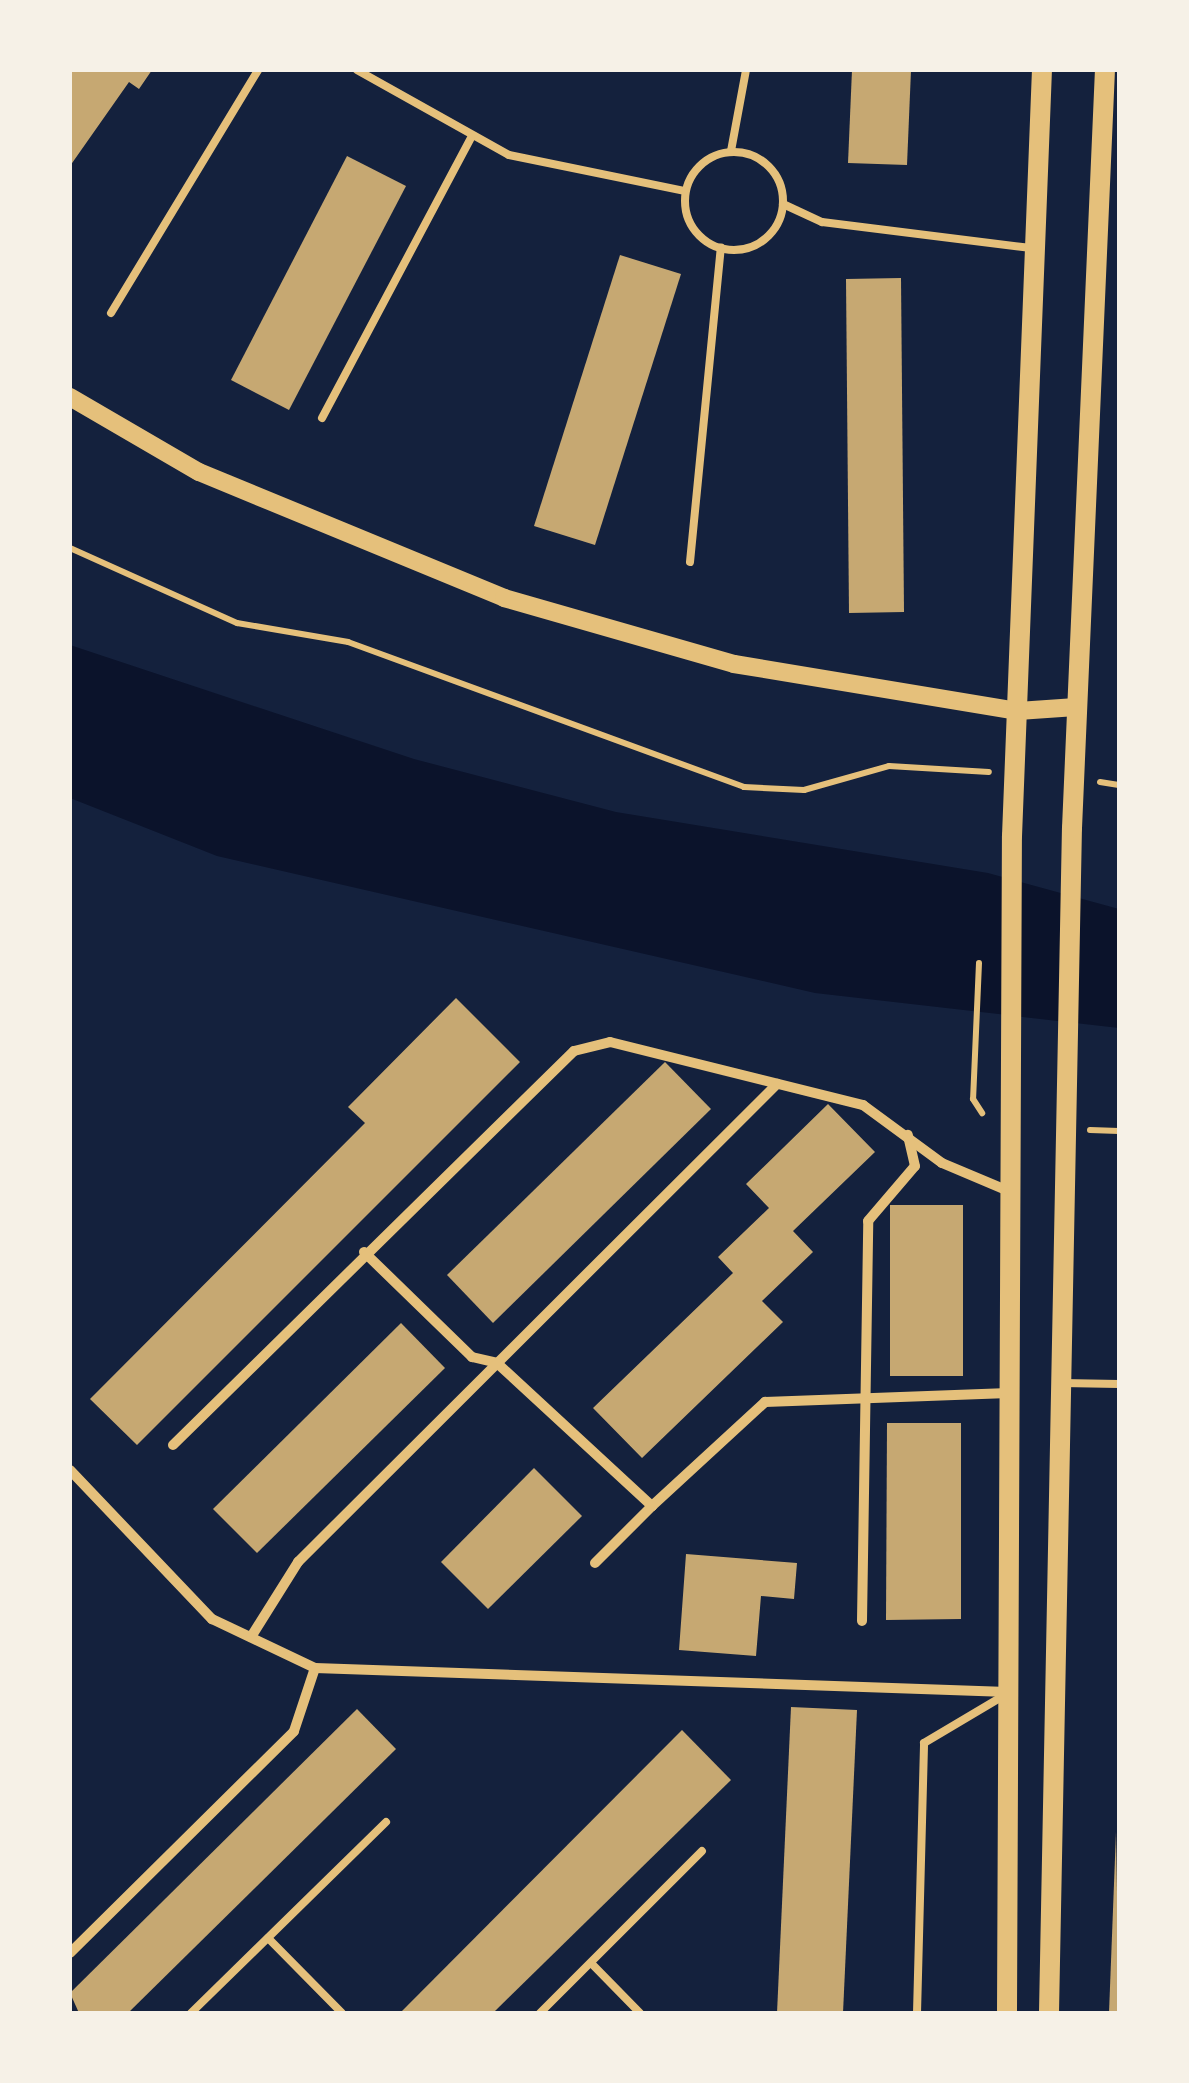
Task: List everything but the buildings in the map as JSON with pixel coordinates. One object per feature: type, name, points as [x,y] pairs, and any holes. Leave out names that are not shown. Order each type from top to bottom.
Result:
[{"type":"main road","points":[[1007,2013],[1012,836],[1042,70]]},
{"type":"main road","points":[[1049,2013],[1072,828],[1112,94],[1105,70]]},
{"type":"street","points":[[70,397],[199,472],[504,598],[734,664],[1018,711],[1076,707]]},
{"type":"street","points":[[174,1445],[364,1252],[574,1051],[610,1042],[863,1105],[942,1163],[1011,1192]]},
{"type":"street","points":[[251,1638],[298,1562],[777,1084]]},
{"type":"street","points":[[862,1621],[868,1221],[915,1166],[908,1135]]},
{"type":"street","points":[[364,1252],[472,1357],[497,1363],[652,1506]]},
{"type":"street","points":[[595,1563],[765,1402],[864,1393],[1010,1393]]},
{"type":"street","points":[[70,1470],[212,1619],[315,1668],[1009,1692]]},
{"type":"street","points":[[70,1953],[294,1730],[315,1668]]},
{"type":"lane","points":[[110,313],[258,70]]},
{"type":"lane","points":[[357,70],[470,138],[509,155],[685,191]]},
{"type":"lane","points":[[730,151],[746,70]]},
{"type":"lane","points":[[322,418],[470,138]]},
{"type":"lane","points":[[784,204],[757,244],[721,248],[688,222],[685,191],[701,164],[730,151],[762,160],[784,204],[822,222],[1036,249]]},
{"type":"lane","points":[[690,562],[721,248]]},
{"type":"lane","points":[[1062,1383],[1119,1384]]},
{"type":"lane","points":[[917,2013],[924,1743],[1009,1692]]},
{"type":"lane","points":[[191,2013],[386,1822]]},
{"type":"lane","points":[[540,2013],[702,1850]]},
{"type":"lane","points":[[268,1938],[342,2013]]},
{"type":"lane","points":[[590,1963],[640,2013]]},
{"type":"path","points":[[70,548],[219,617],[348,642],[744,787],[804,790],[889,766],[1015,775]]},
{"type":"path","points":[[1104,783],[1119,785]]},
{"type":"path","points":[[1104,1131],[1119,1131]]},
{"type":"water","points":[[70,645],[414,759],[616,812],[988,873],[1119,909],[1119,1028],[815,993],[217,856],[70,798]]}]
